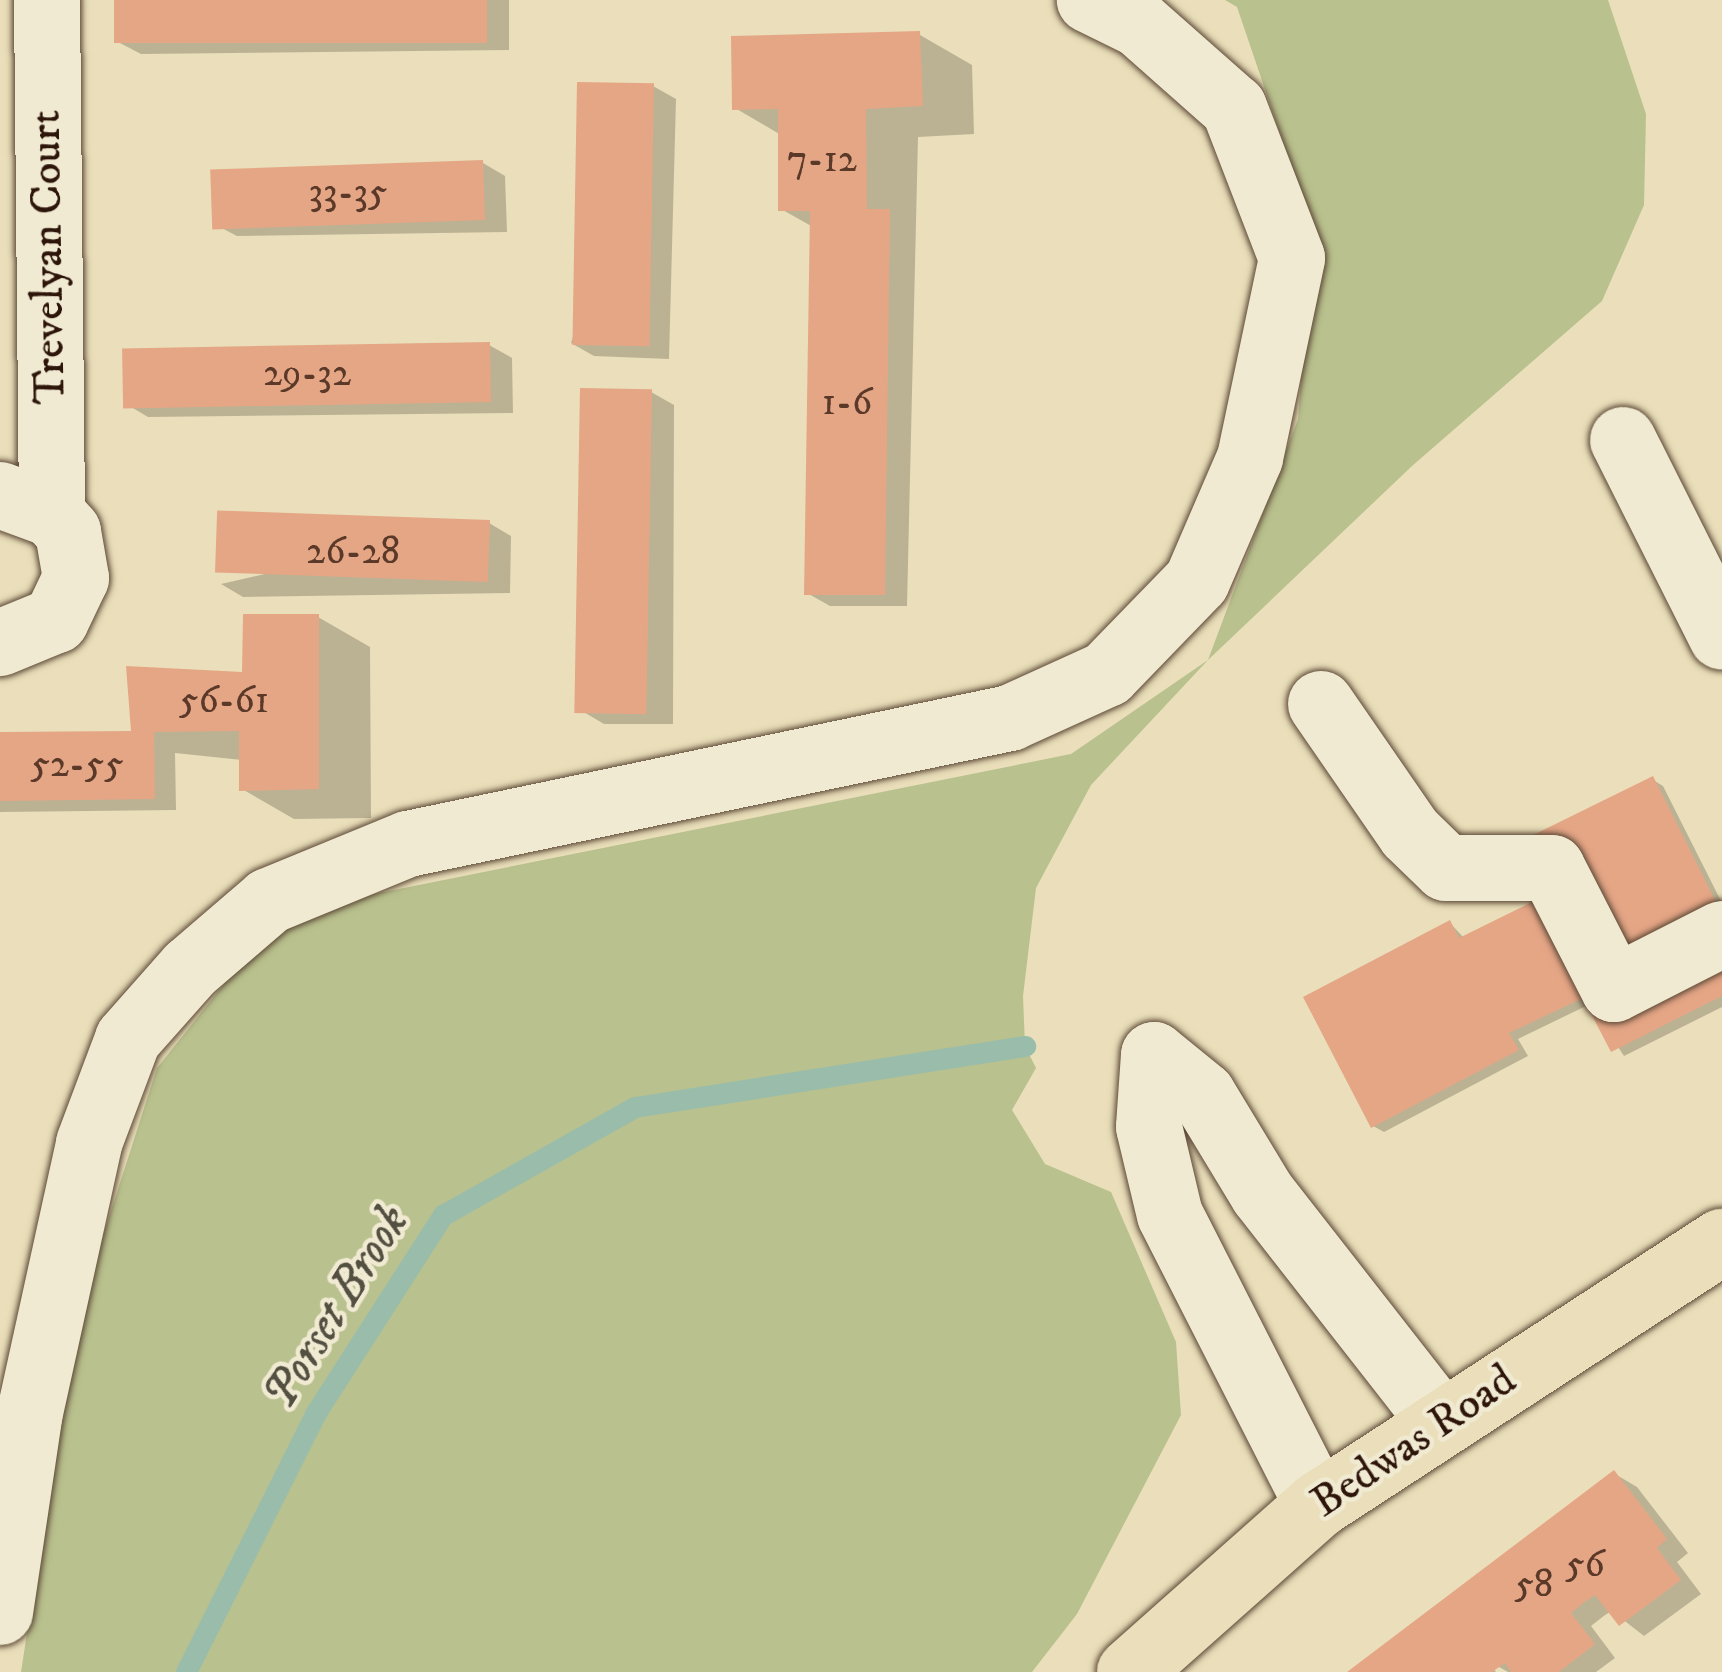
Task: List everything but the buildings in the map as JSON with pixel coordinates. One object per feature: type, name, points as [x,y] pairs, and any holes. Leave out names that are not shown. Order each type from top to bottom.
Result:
[{"type":"main road","name":"Bedwas Road","points":[[1130,1672],[1318,1505],[1722,1242]]},
{"type":"street","name":"Trevelyan Court","points":[[0,643],[38,634],[70,601],[76,555],[26,505],[47,0]]},
{"type":"street","points":[[2,1593],[29,1417],[89,1144],[128,1039],[190,969],[269,901],[408,844],[1010,718],[1107,674],[1196,581],[1250,458],[1292,258],[1234,108],[1139,24],[1090,0]]},
{"type":"street","points":[[1623,440],[1722,637]]},
{"type":"street","points":[[1321,704],[1410,833],[1446,868],[1552,868],[1614,989],[1722,934]]},
{"type":"street","points":[[1318,1505],[1170,1215],[1149,1127],[1154,1055],[1203,1096],[1263,1194],[1441,1422]]},
{"type":"green space","points":[[1225,0],[1608,0],[1646,114],[1644,205],[1602,301],[1412,466],[1208,660],[1298,419],[1306,314],[1292,169],[1237,7]]},
{"type":"green space","points":[[1208,660],[1091,785],[1036,888],[1023,996],[1025,1046],[1036,1068],[1012,1110],[1045,1164],[1111,1192],[1176,1342],[1181,1415],[1077,1614],[1032,1672],[21,1672],[55,1452],[101,1242],[157,1068],[248,954],[324,904],[1071,754]]},
{"type":"waterway","name":"Porset Brook","points":[[186,1672],[315,1414],[443,1215],[635,1107],[1025,1046]]}]
